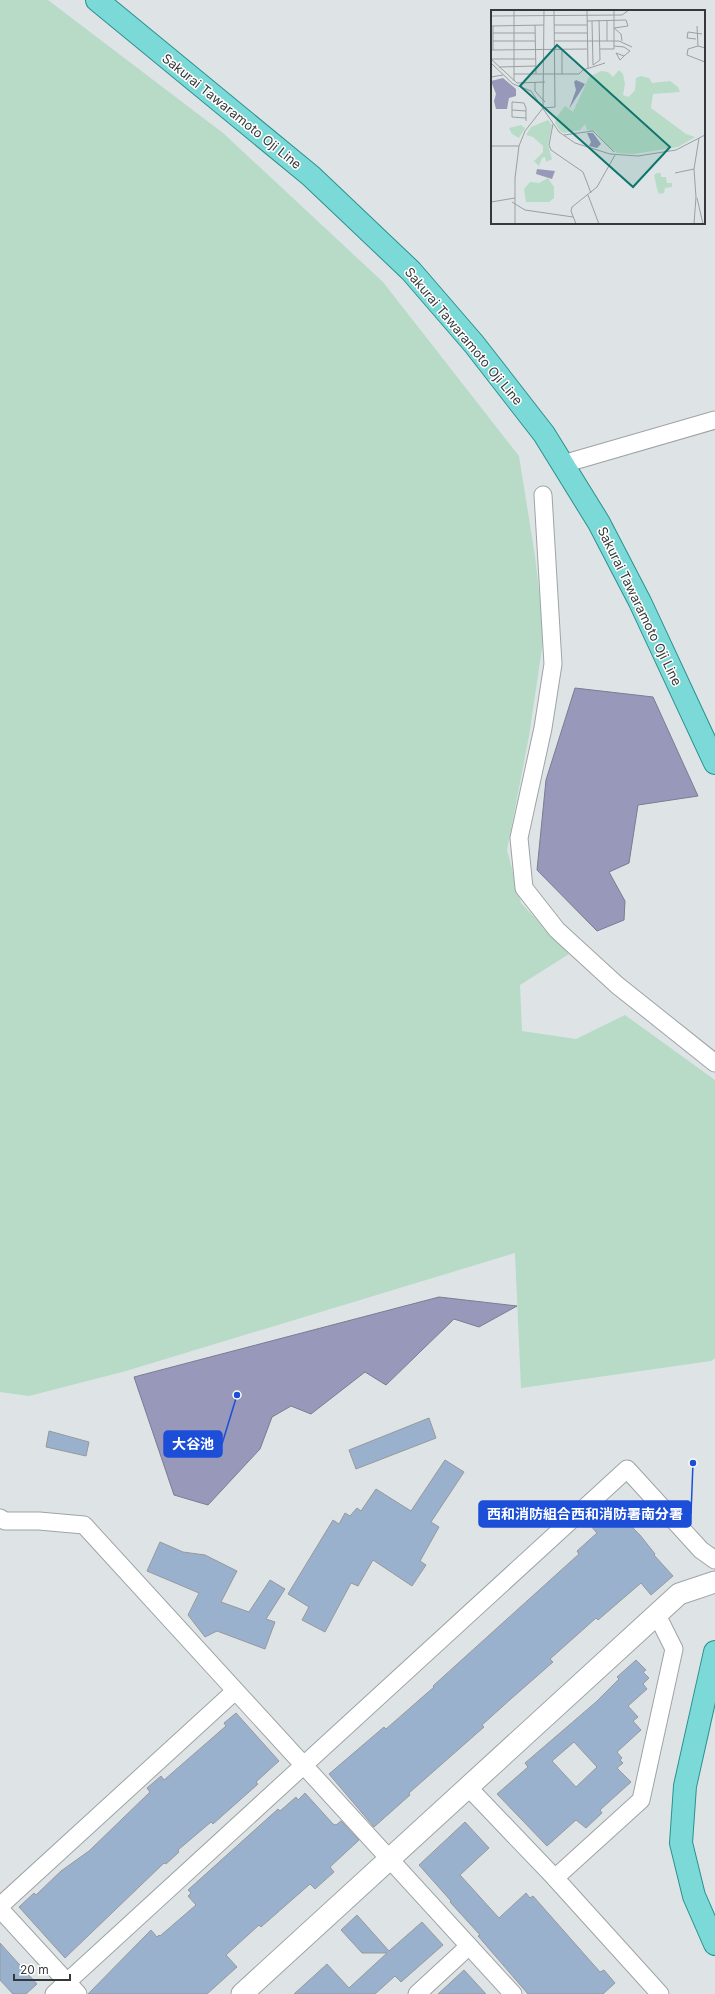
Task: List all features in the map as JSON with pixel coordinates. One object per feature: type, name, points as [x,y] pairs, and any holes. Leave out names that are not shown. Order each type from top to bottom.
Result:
[{"type":"main road","name":"Sakurai Tawaramoto Oji Line","points":[[97,0],[311,176],[411,271],[474,344],[544,434],[599,523],[640,602],[715,763]]},
{"type":"main road","points":[[715,1652],[685,1786],[681,1843],[694,1896],[715,1944]]},
{"type":"street","points":[[563,464],[715,420]]},
{"type":"street","points":[[543,495],[553,664],[543,728],[519,838],[524,888],[557,930],[616,985],[715,1063]]},
{"type":"street","points":[[54,1994],[73,1988],[304,1764],[627,1469],[701,1550],[715,1560]]},
{"type":"street","points":[[0,1518],[6,1521],[39,1520],[84,1525],[513,1994]]},
{"type":"street","points":[[242,1994],[679,1594],[715,1582]]},
{"type":"street","points":[[555,1878],[641,1800],[674,1649],[657,1615]]},
{"type":"street","points":[[73,1988],[0,1908],[235,1691]]},
{"type":"street","points":[[468,1787],[555,1878],[660,1994]]},
{"type":"street","points":[[416,1994],[469,1946]]},
{"type":"green space","points":[[0,0],[48,0],[223,133],[383,282],[519,456],[535,556],[544,635],[529,736],[507,850],[521,903],[569,954],[520,985],[522,1031],[576,1039],[625,1015],[715,1080],[715,1358],[711,1361],[521,1388],[515,1253],[126,1371],[29,1396],[0,1392]]},
{"type":"water","points":[[575,688],[653,697],[698,796],[638,805],[629,863],[609,872],[625,901],[624,920],[597,931],[537,870],[546,780]]},
{"type":"water","points":[[439,1297],[517,1306],[479,1327],[454,1319],[386,1385],[365,1372],[311,1414],[291,1406],[272,1417],[260,1449],[208,1505],[174,1495],[134,1377]]},
{"type":"building","points":[[429,1418],[436,1438],[356,1469],[349,1450]]},
{"type":"building","points":[[49,1431],[89,1442],[86,1456],[46,1447]]},
{"type":"building","points":[[445,1460],[464,1472],[431,1522],[439,1527],[420,1561],[426,1565],[412,1586],[373,1560],[358,1586],[351,1583],[325,1632],[302,1620],[309,1607],[288,1594],[333,1520],[339,1524],[345,1513],[350,1516],[357,1508],[361,1511],[376,1489],[411,1511]]},
{"type":"building","points":[[610,1505],[640,1535],[655,1554],[654,1555],[673,1576],[651,1595],[641,1583],[598,1620],[596,1618],[550,1659],[553,1662],[482,1725],[484,1727],[409,1793],[410,1795],[374,1827],[329,1774],[384,1727],[386,1729],[434,1687],[433,1686],[579,1554],[577,1551],[597,1533],[589,1524]]},
{"type":"building","points":[[160,1542],[183,1552],[205,1555],[237,1571],[221,1602],[249,1612],[270,1580],[285,1589],[266,1619],[275,1622],[265,1649],[217,1631],[205,1637],[188,1615],[199,1593],[147,1571]]},
{"type":"building","points":[[636,1660],[646,1670],[643,1672],[649,1678],[643,1684],[647,1689],[628,1706],[638,1717],[633,1721],[641,1730],[617,1752],[622,1758],[620,1760],[623,1763],[617,1768],[631,1782],[600,1810],[602,1813],[586,1828],[576,1820],[547,1846],[497,1794],[528,1767],[525,1763],[596,1702],[619,1679],[617,1677]],"holes":[[[574,1742],[597,1767],[576,1787],[552,1761]]]},
{"type":"building","points":[[236,1713],[279,1761],[256,1782],[258,1784],[213,1824],[211,1822],[178,1850],[179,1852],[166,1864],[164,1863],[65,1958],[19,1907],[34,1893],[36,1895],[61,1871],[89,1851],[150,1792],[147,1788],[161,1776],[164,1780],[226,1726],[224,1723]]},
{"type":"building","points":[[305,1793],[333,1824],[336,1825],[341,1821],[359,1840],[330,1867],[334,1872],[315,1889],[310,1884],[261,1927],[259,1925],[226,1955],[237,1967],[207,1994],[88,1994],[151,1930],[157,1937],[159,1935],[160,1936],[196,1905],[188,1896],[191,1893],[188,1890],[278,1809],[280,1811],[296,1797],[298,1800]]},
{"type":"building","points":[[465,1822],[489,1848],[460,1875],[499,1918],[526,1893],[530,1898],[533,1896],[600,1972],[604,1970],[615,1983],[603,1994],[528,1994],[478,1936],[480,1935],[419,1865]]},
{"type":"building","points":[[357,1915],[389,1951],[422,1922],[443,1945],[401,1982],[395,1976],[375,1994],[294,1994],[327,1964],[349,1988],[387,1953],[362,1953],[341,1930]]},
{"type":"building","points":[[0,1943],[37,1984],[26,1994],[13,1994],[0,1980]]},
{"type":"building","points":[[464,1970],[486,1994],[438,1994]]},
{"type":"place","name":"大谷池","points":[[237,1395]]},
{"type":"place","name":"西和消防組合西和消防署南分署","points":[[693,1463]]}]
